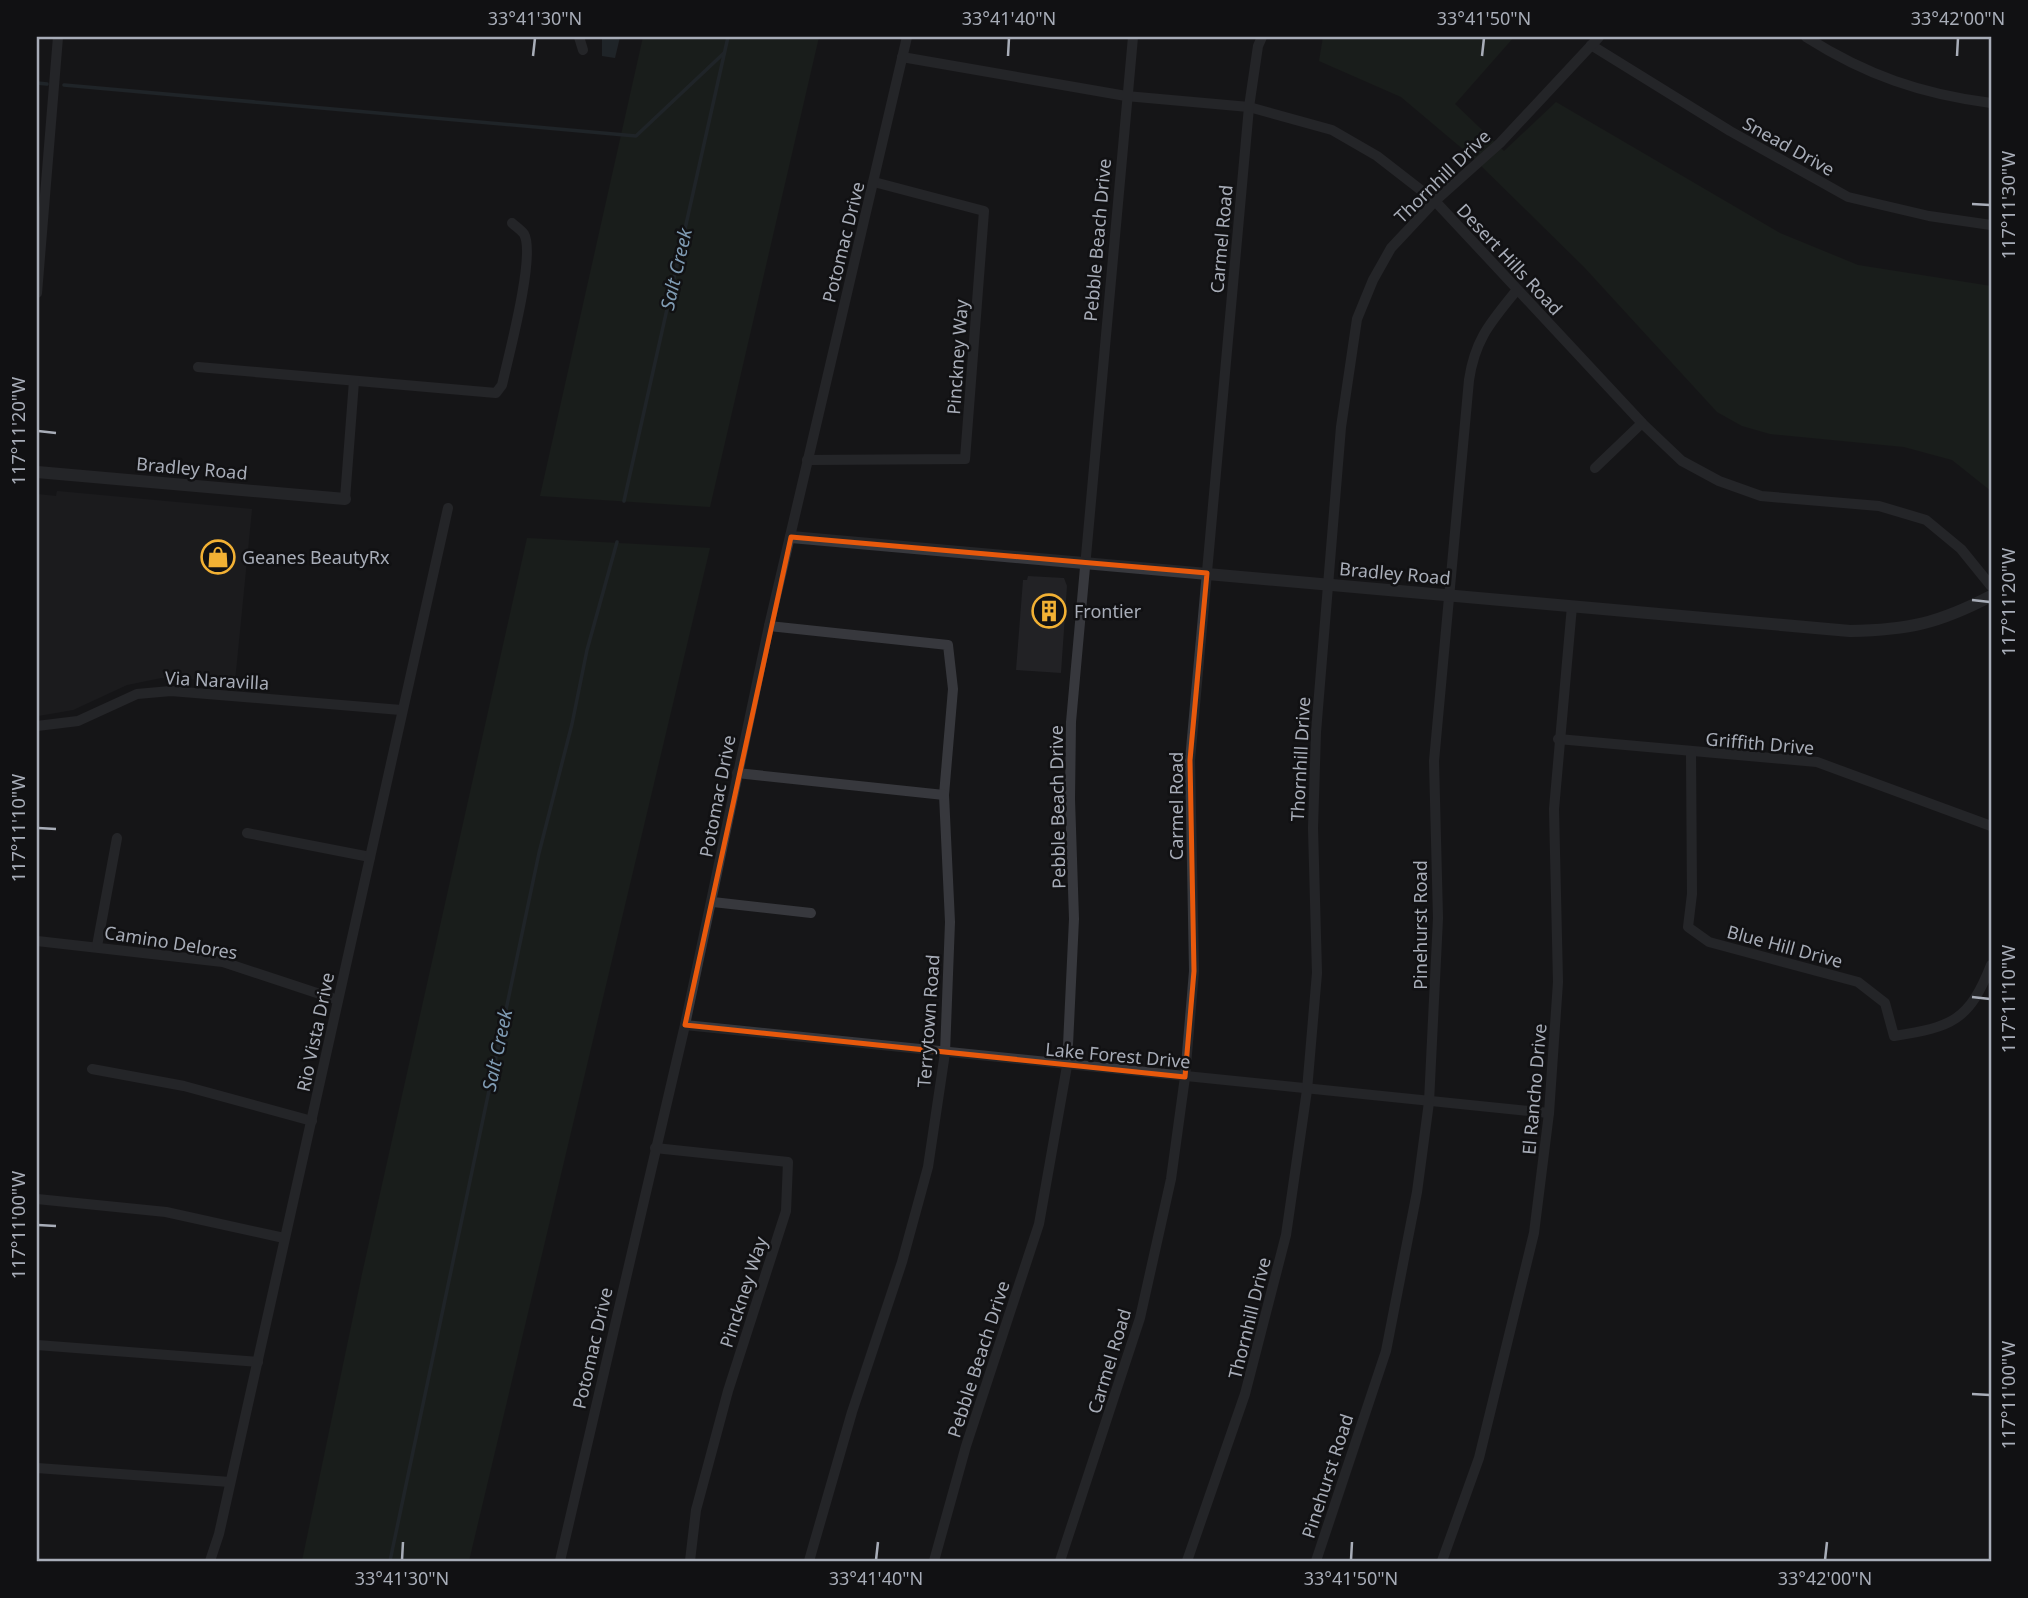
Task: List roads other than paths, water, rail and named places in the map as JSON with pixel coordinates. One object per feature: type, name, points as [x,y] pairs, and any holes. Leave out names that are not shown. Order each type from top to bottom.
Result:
[{"type":"street","points":[[37,293],[58,37]]},
{"type":"street","points":[[579,37],[583,50]]},
{"type":"street","name":"Potomac Drive","points":[[560,1561],[713,902],[737,773],[769,626],[907,37]]},
{"type":"street","name":"Pebble Beach Drive","points":[[934,1561],[966,1446],[1039,1224],[1067,1066],[1074,919],[1070,799],[1071,722],[1133,37]]},
{"type":"street","name":"Carmel Road","points":[[1060,1561],[1140,1318],[1171,1179],[1185,1077],[1194,971],[1191,760],[1249,107],[1258,46],[1262,37]]},
{"type":"street","points":[[1807,37],[1880,77],[1945,97],[1991,103]]},
{"type":"street","name":"Thornhill Drive","points":[[1187,1561],[1245,1395],[1283,1248],[1307,1090],[1317,973],[1313,828],[1316,732],[1343,415],[1357,319],[1373,280],[1391,248],[1434,201],[1500,144],[1595,41]]},
{"type":"street","name":"Snead Drive","points":[[1595,41],[1730,131],[1848,197],[1929,216],[1991,225]]},
{"type":"street","name":"Desert Hills Road","points":[[902,57],[1126,96],[1249,107],[1332,130],[1377,156],[1434,201],[1642,423],[1682,461],[1719,481],[1761,496],[1879,506],[1926,520],[1961,549],[1991,586]]},
{"type":"street","name":"Pinckney Way","points":[[807,460],[965,459],[984,211],[874,182]]},
{"type":"street","points":[[198,367],[496,393],[502,385],[518,315],[527,245],[524,233],[512,223]]},
{"type":"street","name":"Pinehurst Road","points":[[1316,1561],[1386,1351],[1417,1192],[1429,1102],[1437,931],[1434,761],[1472,356],[1482,333],[1516,290]]},
{"type":"street","points":[[345,499],[355,381]]},
{"type":"street","points":[[1595,468],[1642,423]]},
{"type":"street","name":"Bradley Road","points":[[37,472],[345,499]]},
{"type":"street","name":"Rio Vista Drive","points":[[210,1561],[258,1362],[448,508]]},
{"type":"street","name":"Bradley Road","points":[[791,537],[1086,561],[1850,631],[1923,625],[1956,614],[1991,596]]},
{"type":"street","name":"El Rancho Drive","points":[[1442,1561],[1479,1458],[1534,1233],[1549,1113],[1558,982],[1554,809],[1558,739],[1572,606]]},
{"type":"street","name":"Terrytown Road","points":[[769,626],[948,645],[953,689],[944,795],[950,922],[945,1054],[928,1167],[902,1262],[852,1412],[809,1561]]},
{"type":"street","name":"Via Naravilla","points":[[37,726],[78,721],[137,694],[171,691],[401,710]]},
{"type":"street","name":"Griffith Drive","points":[[1558,739],[1691,753],[1817,762],[1991,826]]},
{"type":"street","name":"Blue Hill Drive","points":[[1691,753],[1692,894],[1688,928],[1709,942],[1858,982],[1885,1003],[1894,1036],[1941,1029],[1978,999],[1991,965]]},
{"type":"street","points":[[737,773],[944,795]]},
{"type":"street","points":[[247,834],[370,857]]},
{"type":"street","points":[[97,946],[117,838]]},
{"type":"street","points":[[713,902],[811,913]]},
{"type":"street","name":"Camino Delores","points":[[37,941],[223,962],[338,1000]]},
{"type":"street","name":"Lake Forest Drive","points":[[685,1026],[1549,1113]]},
{"type":"street","points":[[92,1069],[184,1086],[312,1121]]},
{"type":"street","name":"Pinckney Way","points":[[655,1148],[788,1162],[786,1211],[728,1391],[696,1510],[690,1561]]},
{"type":"street","points":[[37,1199],[166,1212],[284,1238]]},
{"type":"street","points":[[37,1345],[258,1362]]},
{"type":"street","points":[[37,1468],[230,1482]]},
{"type":"waterway","name":"Salt Creek","points":[[624,501],[728,37]]},
{"type":"waterway","points":[[64,85],[636,136],[724,53]]},
{"type":"waterway","points":[[37,83],[47,84]]},
{"type":"waterway","name":"Salt Creek","points":[[390,1561],[539,853],[572,724],[587,650],[617,542]]},
{"type":"place","name":"Geanes BeautyRx","points":[[218,557]]},
{"type":"place","name":"Frontier","points":[[1049,611]]}]
